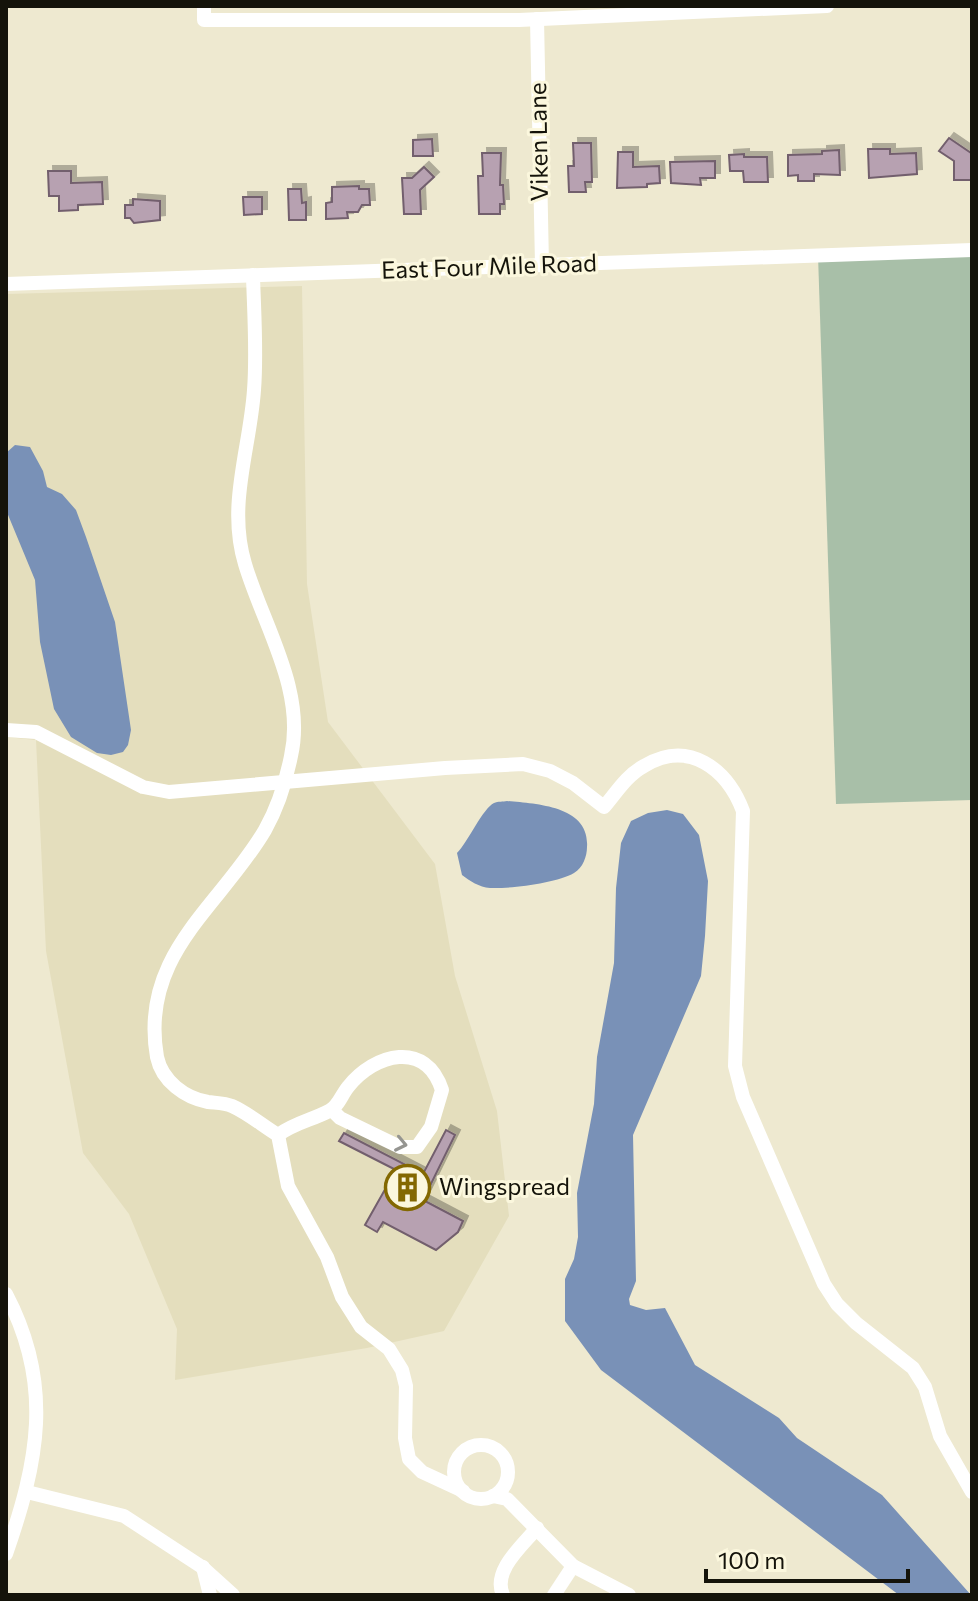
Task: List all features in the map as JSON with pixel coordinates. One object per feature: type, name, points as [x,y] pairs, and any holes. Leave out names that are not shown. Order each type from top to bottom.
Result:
[{"type":"street","points":[[204,13],[537,19],[827,6]]},
{"type":"street","name":"Viken Lane","points":[[537,19],[542,265]]},
{"type":"street","name":"East Four Mile Road","points":[[6,284],[972,250]]},
{"type":"street","points":[[253,275],[254,389],[237,511],[244,562],[281,661],[292,705],[292,753],[278,803],[264,831],[174,952],[160,986],[155,1033],[158,1059],[168,1081],[178,1089],[204,1101],[231,1105],[278,1135],[288,1186],[327,1257],[342,1297],[361,1327],[389,1349],[402,1370],[406,1386],[405,1438],[409,1459],[422,1472],[477,1498],[493,1496],[507,1499],[573,1566],[629,1595]]},
{"type":"street","points":[[6,730],[36,732],[143,787],[169,792],[523,764],[550,771],[573,783],[604,807],[634,773],[661,759],[699,759],[718,770],[734,790],[743,811],[735,1066],[743,1097],[824,1284],[846,1314],[913,1368],[925,1387],[940,1436],[972,1492]]},
{"type":"street","points":[[278,1135],[303,1120],[332,1110],[349,1085],[365,1072],[397,1057],[413,1056],[431,1067],[442,1090],[431,1127],[417,1147],[400,1147],[340,1118],[332,1110]]},
{"type":"street","points":[[6,1294],[24,1336],[36,1395],[36,1438],[27,1492],[6,1554]]},
{"type":"street","points":[[463,1491],[455,1475],[458,1458],[464,1451],[482,1445],[499,1451],[508,1467],[505,1484],[493,1496]]},
{"type":"street","points":[[27,1492],[124,1516],[202,1567],[233,1595]]},
{"type":"street","points":[[503,1595],[499,1584],[502,1571],[537,1528]]},
{"type":"street","points":[[554,1595],[573,1566]]},
{"type":"street","points":[[202,1567],[210,1595]]},
{"type":"shaded area","points":[[302,286],[307,584],[328,722],[435,864],[455,976],[497,1111],[509,1216],[444,1331],[367,1348],[175,1380],[177,1329],[129,1214],[83,1153],[46,951],[36,740],[6,737],[6,294]]},
{"type":"green space","points":[[972,250],[972,800],[836,804],[818,255]]},
{"type":"water","points":[[15,445],[30,447],[43,471],[47,487],[62,494],[76,510],[86,537],[115,622],[131,730],[123,752],[111,755],[97,753],[71,737],[54,709],[40,642],[35,580],[6,510],[6,453]]},
{"type":"water","points":[[507,801],[546,806],[571,815],[580,823],[586,833],[587,847],[580,868],[557,880],[509,887],[482,886],[462,875],[457,853],[490,806]]},
{"type":"water","points":[[667,810],[683,814],[699,835],[708,881],[705,936],[701,976],[633,1135],[636,1281],[629,1299],[630,1305],[646,1310],[665,1308],[695,1365],[779,1418],[797,1438],[882,1495],[971,1595],[899,1595],[601,1370],[565,1321],[565,1279],[574,1259],[578,1237],[577,1193],[594,1104],[597,1057],[614,963],[621,843],[631,821],[648,813]]},
{"type":"building","points":[[949,138],[971,153],[971,180],[954,180],[954,161],[939,151]]},
{"type":"building","points":[[432,139],[433,156],[413,156],[413,140]]},
{"type":"building","points":[[573,143],[591,143],[592,182],[585,182],[586,192],[569,192],[568,166],[574,166]]},
{"type":"building","points":[[868,149],[890,149],[890,154],[916,153],[917,174],[869,178]]},
{"type":"building","points":[[839,150],[840,175],[814,174],[814,181],[798,181],[798,175],[788,176],[788,155]]},
{"type":"building","points":[[618,152],[633,152],[633,167],[659,166],[660,183],[647,184],[647,187],[617,188]]},
{"type":"building","points":[[482,153],[501,153],[500,185],[503,185],[504,204],[500,204],[500,214],[479,214],[478,176],[483,176]]},
{"type":"building","points":[[744,154],[744,157],[767,157],[768,182],[744,182],[743,171],[730,171],[729,155]]},
{"type":"building","points":[[715,161],[715,178],[700,178],[701,185],[671,183],[670,162]]},
{"type":"building","points":[[424,167],[434,177],[420,190],[421,214],[404,214],[402,178],[412,178]]},
{"type":"building","points":[[48,171],[71,171],[71,183],[102,182],[103,204],[78,205],[78,210],[59,211],[59,196],[49,196]]},
{"type":"building","points":[[359,186],[359,189],[369,189],[370,205],[362,205],[358,212],[347,212],[348,218],[326,219],[326,203],[332,202],[332,187]]},
{"type":"building","points":[[288,189],[301,189],[302,203],[306,202],[306,220],[289,220]]},
{"type":"building","points":[[243,197],[262,197],[262,214],[244,215]]},
{"type":"building","points":[[133,199],[160,201],[160,220],[134,223],[130,218],[125,218],[125,205],[133,205]]},
{"type":"building","name":"Wingspread","points":[[446,1130],[455,1135],[423,1200],[463,1221],[458,1232],[436,1250],[383,1222],[377,1232],[365,1225],[396,1170],[339,1141],[344,1133],[423,1174]]},
{"type":"place","name":"Wingspread","points":[[408,1187]]}]
